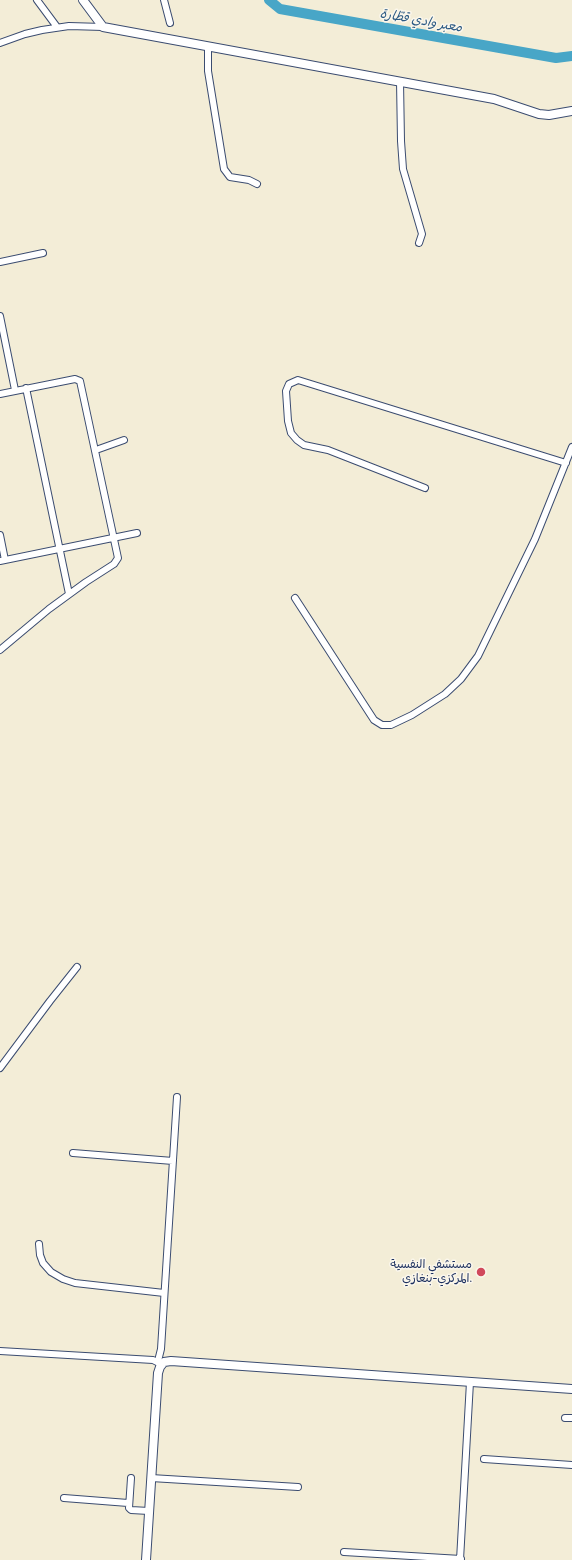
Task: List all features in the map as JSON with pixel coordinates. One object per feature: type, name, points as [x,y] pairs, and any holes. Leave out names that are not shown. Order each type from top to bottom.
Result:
[{"type":"street","points":[[37,0],[57,27]]},
{"type":"street","points":[[83,0],[103,27]]},
{"type":"street","points":[[164,0],[170,23]]},
{"type":"street","points":[[0,43],[25,34],[57,27],[84,25],[103,27],[494,99],[539,114],[549,115],[572,112]]},
{"type":"street","points":[[208,46],[208,71],[224,169],[230,177],[248,180],[257,184]]},
{"type":"street","points":[[400,81],[400,134],[403,169],[422,234],[419,243]]},
{"type":"street","points":[[0,262],[43,253]]},
{"type":"street","points":[[0,316],[15,390]]},
{"type":"street","points":[[0,394],[73,379],[80,381],[118,556],[117,561],[69,594],[0,650]]},
{"type":"street","points":[[425,488],[328,450],[304,445],[296,440],[292,434],[288,421],[286,391],[289,384],[298,380],[566,464]]},
{"type":"street","points":[[26,388],[69,594]]},
{"type":"street","points":[[96,450],[124,440]]},
{"type":"street","points":[[295,598],[374,720],[387,726],[395,724],[429,705],[445,694],[461,679],[471,666],[485,644],[531,546],[572,447]]},
{"type":"street","points":[[0,536],[2,560],[137,533]]},
{"type":"street","points":[[0,1068],[50,1001],[78,967]]},
{"type":"street","points":[[146,1560],[177,1097]]},
{"type":"street","points":[[73,1153],[173,1161]]},
{"type":"street","points":[[40,1244],[40,1255],[43,1263],[51,1272],[63,1279],[75,1283],[164,1293]]},
{"type":"street","points":[[0,1350],[160,1363],[171,1361],[572,1388]]},
{"type":"street","points":[[344,1552],[460,1560],[470,1382]]},
{"type":"street","points":[[484,1459],[572,1465]]},
{"type":"street","points":[[131,1478],[128,1503],[129,1508],[131,1510],[149,1511]]},
{"type":"street","points":[[151,1478],[298,1487]]},
{"type":"street","points":[[64,1498],[128,1503]]},
{"type":"waterway","name":"معبر وادي قطّارة","points":[[269,0],[280,9],[556,58],[572,56]]},
{"type":"place","name":"مستشفي النفسية المركزي-بنغازي.","points":[[481,1272]]}]
